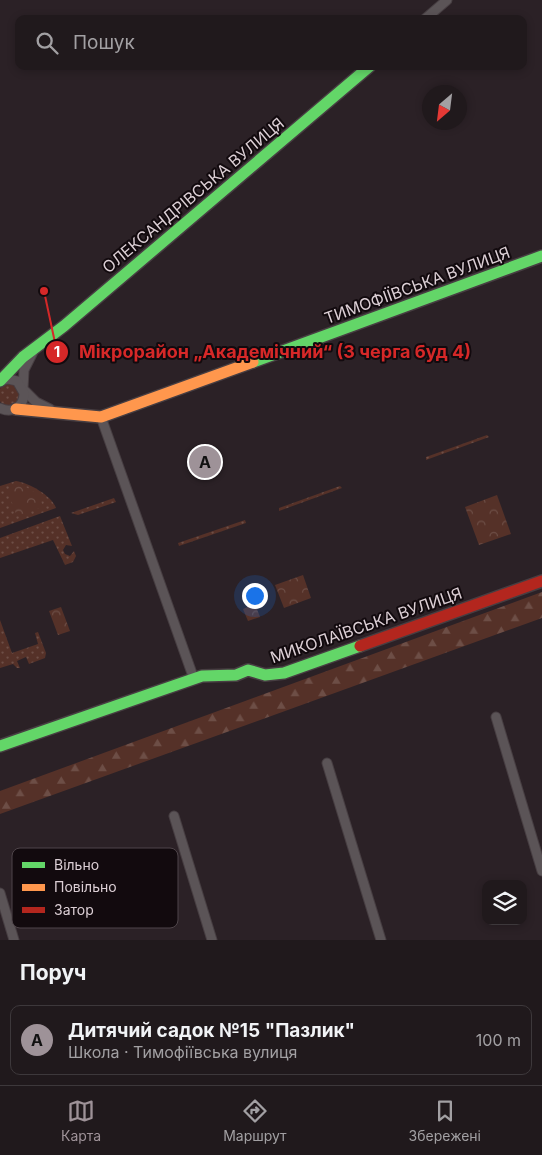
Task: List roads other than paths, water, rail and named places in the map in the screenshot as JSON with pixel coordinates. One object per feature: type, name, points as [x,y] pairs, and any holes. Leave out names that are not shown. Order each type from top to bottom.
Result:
[{"type":"street","points":[[429,15],[446,0]]},
{"type":"street","name":"ОЛЕКСАНДРІВСЬКА ВУЛИЦЯ","points":[[0,381],[6,372],[86,307],[365,70]]},
{"type":"street","name":"ТИМОФІЇВСЬКА ВУЛИЦЯ","points":[[16,409],[101,417],[542,256]]},
{"type":"street","points":[[0,408],[7,410],[16,409],[24,398],[24,370],[36,347]]},
{"type":"street","points":[[0,381],[13,380],[44,408],[63,412]]},
{"type":"street","points":[[101,417],[194,679]]},
{"type":"street","name":"МИКОЛАЇВСЬКА ВУЛИЦЯ","points":[[0,746],[202,676],[236,675],[248,670],[265,675],[284,673],[542,581]]},
{"type":"street","points":[[496,717],[542,871]]},
{"type":"street","points":[[327,763],[381,940]]},
{"type":"street","points":[[174,816],[212,940]]},
{"type":"street","points":[[0,893],[14,940]]},
{"type":"place","name":"Мікрорайон „Академічний“ (3 черга буд 4)","points":[[44,291]]},
{"type":"place","name":"Дитячий садок №15 \"Пазлик\"","points":[[205,462]]}]
